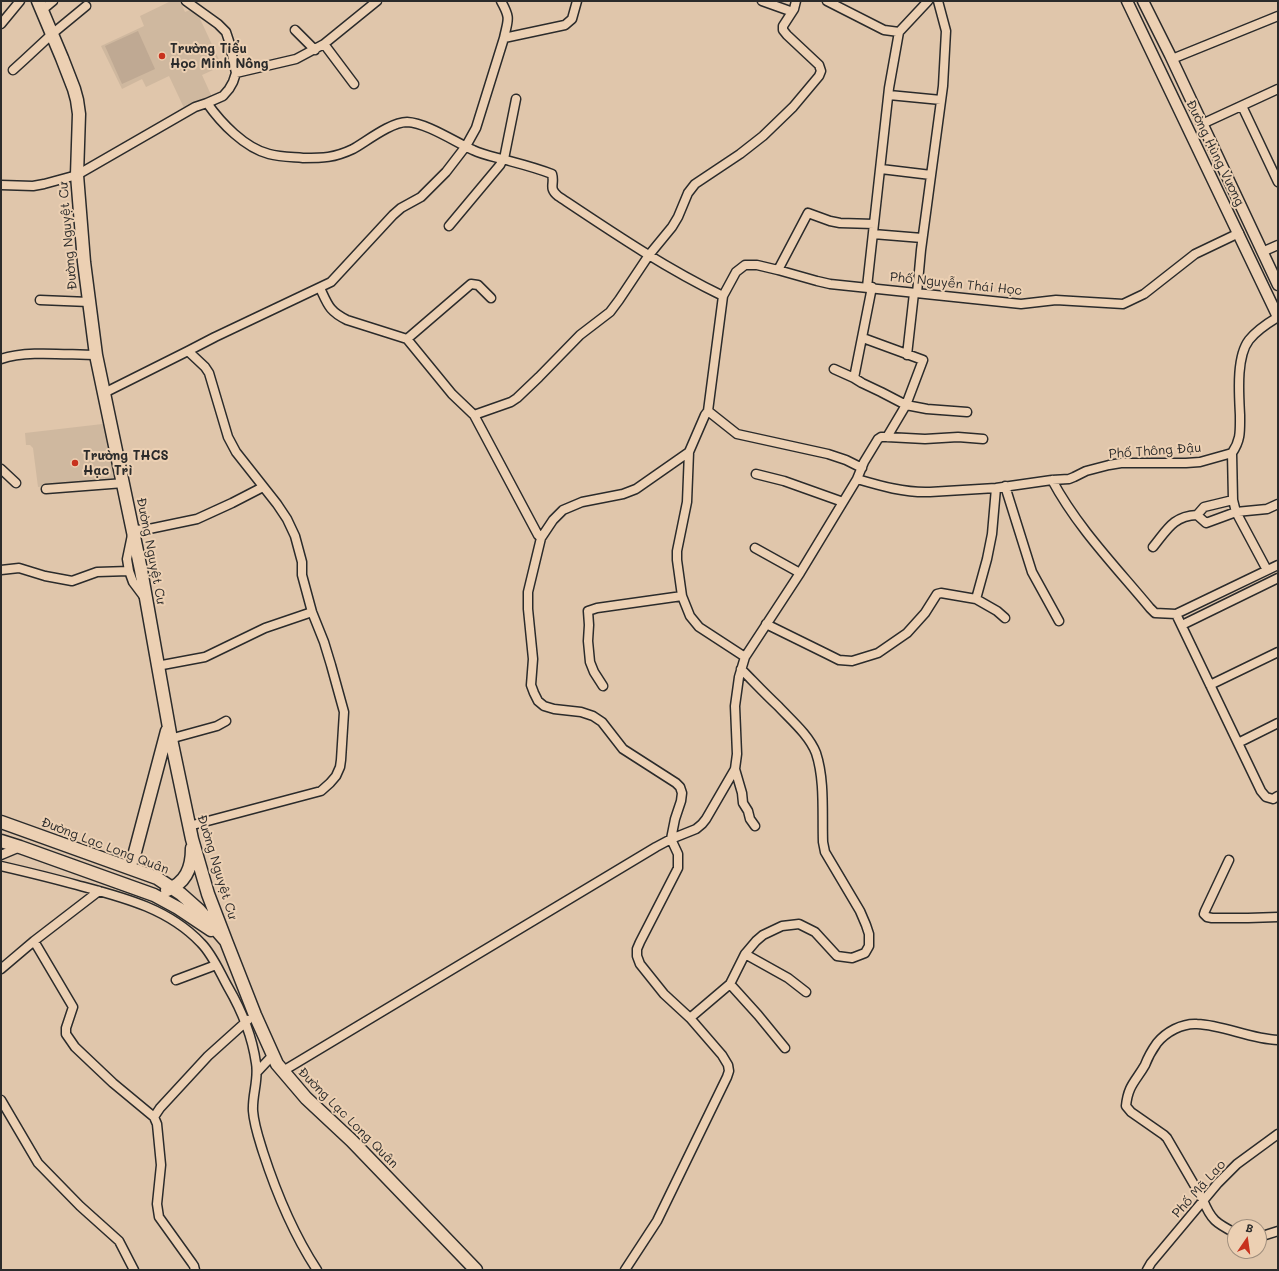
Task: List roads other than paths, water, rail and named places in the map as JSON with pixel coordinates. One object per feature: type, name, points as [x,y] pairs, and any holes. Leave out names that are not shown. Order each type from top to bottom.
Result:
[{"type":"highway","name":"Đường Nguyệt Cư","points":[[40,6],[67,70],[77,100],[79,114],[77,175],[89,302],[96,355],[133,530],[168,724],[168,739],[192,839],[208,894],[226,941]]},
{"type":"highway","points":[[127,867],[136,852],[168,739]]},
{"type":"highway","name":"Đường Lạc Long Quân","points":[[1,822],[157,878],[199,910],[226,941],[250,1018],[283,1072],[306,1098],[352,1142],[476,1270]]},
{"type":"highway","points":[[140,890],[156,892],[165,891],[183,880],[190,870],[192,858],[192,839]]},
{"type":"highway","points":[[1,841],[154,895],[200,922],[226,941]]},
{"type":"main road","name":"Đường Hùng Vương","points":[[1127,1],[1278,317]]},
{"type":"main road","name":"Đường Hùng Vương","points":[[1143,1],[1172,59],[1278,285]]},
{"type":"main road","points":[[1219,192],[1232,186]]},
{"type":"street","points":[[1,24],[20,1]]},
{"type":"street","points":[[40,6],[53,1]]},
{"type":"street","points":[[1,185],[33,186],[77,175],[195,107],[227,93],[236,73],[226,32],[218,24],[186,1]]},
{"type":"street","points":[[236,73],[296,59],[315,50],[377,1]]},
{"type":"street","points":[[104,393],[188,352],[215,337],[331,282],[401,208],[422,196],[446,172],[466,146],[476,128],[504,38],[508,18],[508,14],[501,1]]},
{"type":"street","points":[[504,38],[566,26],[572,19],[577,1]]},
{"type":"street","points":[[762,1],[788,10],[795,5]]},
{"type":"street","points":[[827,1],[884,30],[899,32]]},
{"type":"street","points":[[854,378],[863,338],[889,95],[899,32],[928,1]]},
{"type":"street","points":[[907,355],[943,86],[946,31],[938,1]]},
{"type":"street","points":[[474,414],[511,402],[540,378],[580,335],[610,312],[620,300],[649,255],[672,227],[688,193],[695,184],[740,154],[763,136],[793,107],[819,76],[821,71],[819,65],[786,35],[783,30],[783,26],[795,5]]},
{"type":"street","points":[[13,70],[52,34],[86,6]]},
{"type":"street","points":[[1172,59],[1278,16]]},
{"type":"street","points":[[295,30],[315,50]]},
{"type":"street","points":[[324,44],[354,84]]},
{"type":"street","points":[[1202,124],[1278,89]]},
{"type":"street","points":[[889,95],[941,100]]},
{"type":"street","points":[[449,226],[504,159],[516,99]]},
{"type":"street","points":[[207,103],[217,117],[240,138],[261,151],[280,156],[314,158],[337,156],[354,148],[391,126],[403,122],[416,124],[482,153],[552,174],[552,188],[556,194],[606,229],[697,284],[723,296],[708,411],[689,452],[686,502],[677,560],[682,596],[690,616],[699,627],[745,657]]},
{"type":"street","points":[[1242,106],[1278,182]]},
{"type":"street","points":[[881,169],[931,175]]},
{"type":"street","points":[[778,270],[808,213],[840,223],[874,224]]},
{"type":"street","points":[[874,234],[922,238]]},
{"type":"street","name":"Phố Nguyễn Thái Học","points":[[723,296],[736,272],[745,265],[757,265],[817,281],[915,293],[1021,304],[1056,300],[1123,304],[1144,294],[1195,254],[1239,234]]},
{"type":"street","points":[[1262,252],[1278,245]]},
{"type":"street","points":[[407,339],[471,284],[478,285],[491,298]]},
{"type":"street","points":[[320,288],[330,309],[339,317],[407,339],[452,394],[474,414],[538,535],[541,538]]},
{"type":"street","points":[[40,300],[89,302]]},
{"type":"street","points":[[1267,570],[1236,512],[1233,500],[1232,453],[1238,444],[1240,433],[1241,361],[1244,351],[1257,331],[1278,317]]},
{"type":"street","points":[[863,338],[923,360],[906,405],[888,437]]},
{"type":"street","points":[[188,352],[205,367],[209,373],[228,437],[236,452],[287,519],[302,562],[302,575],[312,612],[324,642],[344,712],[341,760],[338,772],[326,787],[318,793],[190,826]]},
{"type":"street","points":[[1,359],[9,356],[26,354],[96,355]]},
{"type":"street","points":[[834,369],[906,405],[927,409],[967,412]]},
{"type":"street","points":[[708,411],[737,434],[828,454],[846,460],[862,468]]},
{"type":"street","points":[[283,1072],[671,839],[696,829],[702,824],[735,769],[737,754],[735,706],[741,669],[745,657],[800,573],[857,479],[878,439],[881,437],[925,439],[958,437],[983,439]]},
{"type":"street","points":[[625,1270],[657,1221],[729,1071],[728,1065],[722,1055],[690,1018],[664,994],[640,964],[637,956],[637,949],[640,942],[678,868],[678,854],[671,839],[682,793],[678,785],[623,749],[602,722],[593,716],[581,712],[554,709],[544,706],[538,701],[531,685],[533,659],[528,609],[528,592],[541,538],[553,520],[563,510],[582,502],[623,494],[636,489],[689,452]]},
{"type":"street","name":"Phố Thông Đậu","points":[[857,479],[880,486],[921,493],[996,488],[1069,479],[1086,471],[1121,463],[1186,464],[1232,453]]},
{"type":"street","points":[[1,469],[16,483]]},
{"type":"street","points":[[756,474],[784,481],[843,502]]},
{"type":"street","points":[[1052,480],[1060,494],[1094,541],[1155,612],[1176,614],[1278,565]]},
{"type":"street","points":[[46,489],[124,483]]},
{"type":"street","points":[[1005,486],[1032,572],[1058,621]]},
{"type":"street","points":[[146,600],[133,582],[129,571],[128,559],[133,530],[149,529],[197,519],[263,487]]},
{"type":"street","points":[[976,599],[992,534],[996,488]]},
{"type":"street","points":[[1197,515],[1204,506],[1233,500]]},
{"type":"street","points":[[1153,547],[1173,522],[1188,515],[1197,515],[1206,524],[1236,512],[1267,508],[1278,504]]},
{"type":"street","points":[[755,548],[800,573]]},
{"type":"street","points":[[1,570],[19,568],[45,576],[72,581],[98,572],[129,571]]},
{"type":"street","points":[[1182,625],[1278,578]]},
{"type":"street","points":[[766,624],[839,660],[852,661],[878,653],[908,633],[926,613],[937,594],[941,593],[976,599],[997,611],[1004,618]]},
{"type":"street","points":[[603,686],[594,672],[590,662],[588,611],[597,608],[682,596]]},
{"type":"street","points":[[157,666],[205,657],[265,628],[312,612]]},
{"type":"street","points":[[1176,614],[1261,791],[1266,797],[1273,798],[1278,796]]},
{"type":"street","points":[[1210,685],[1278,652]]},
{"type":"street","points":[[690,1018],[730,984],[746,954],[756,941],[763,935],[788,925],[798,924],[815,932],[837,956],[852,958],[865,953],[869,946],[870,934],[860,911],[825,852],[823,842],[819,771],[816,754],[810,741],[792,720],[741,669]]},
{"type":"street","points":[[168,739],[218,726],[226,721]]},
{"type":"street","points":[[1238,743],[1278,722]]},
{"type":"street","points":[[735,769],[742,792],[743,802],[754,826]]},
{"type":"street","points":[[1,855],[20,847]]},
{"type":"street","points":[[1229,860],[1204,911],[1204,914],[1207,917],[1278,917]]},
{"type":"street","points":[[1,866],[137,902],[172,920],[189,932],[202,944],[232,994],[250,1018],[257,1072],[253,1111],[258,1135],[271,1178],[286,1212],[311,1262],[317,1270]]},
{"type":"street","points":[[1,969],[34,941],[99,891]]},
{"type":"street","points":[[34,941],[73,1007],[66,1028],[66,1034],[75,1047],[113,1083],[154,1117],[157,1124],[161,1165],[157,1204],[159,1216],[192,1263],[195,1270]]},
{"type":"street","points":[[746,954],[788,978],[806,992]]},
{"type":"street","points":[[176,980],[216,966]]},
{"type":"street","points":[[730,984],[785,1048]]},
{"type":"street","points":[[154,1117],[160,1108],[208,1056],[250,1018]]},
{"type":"street","points":[[1227,1228],[1213,1220],[1203,1200],[1164,1134],[1132,1112],[1126,1106],[1127,1097],[1130,1087],[1156,1044],[1169,1032],[1181,1026],[1196,1024],[1257,1038],[1278,1040]]},
{"type":"street","points":[[257,1072],[272,1055]]},
{"type":"street","points":[[1,1100],[38,1163],[80,1206],[119,1241],[134,1270]]},
{"type":"street","name":"Phố Mã Lao","points":[[1147,1270],[1151,1263],[1218,1183],[1237,1164],[1278,1134]]},
{"type":"street","points":[[1267,1234],[1278,1231]]},
{"type":"place","name":"Trường Tiểu Học Minh Nông","points":[[162,56]]},
{"type":"place","name":"Trường THCS Hạc Trì","points":[[75,463]]}]
